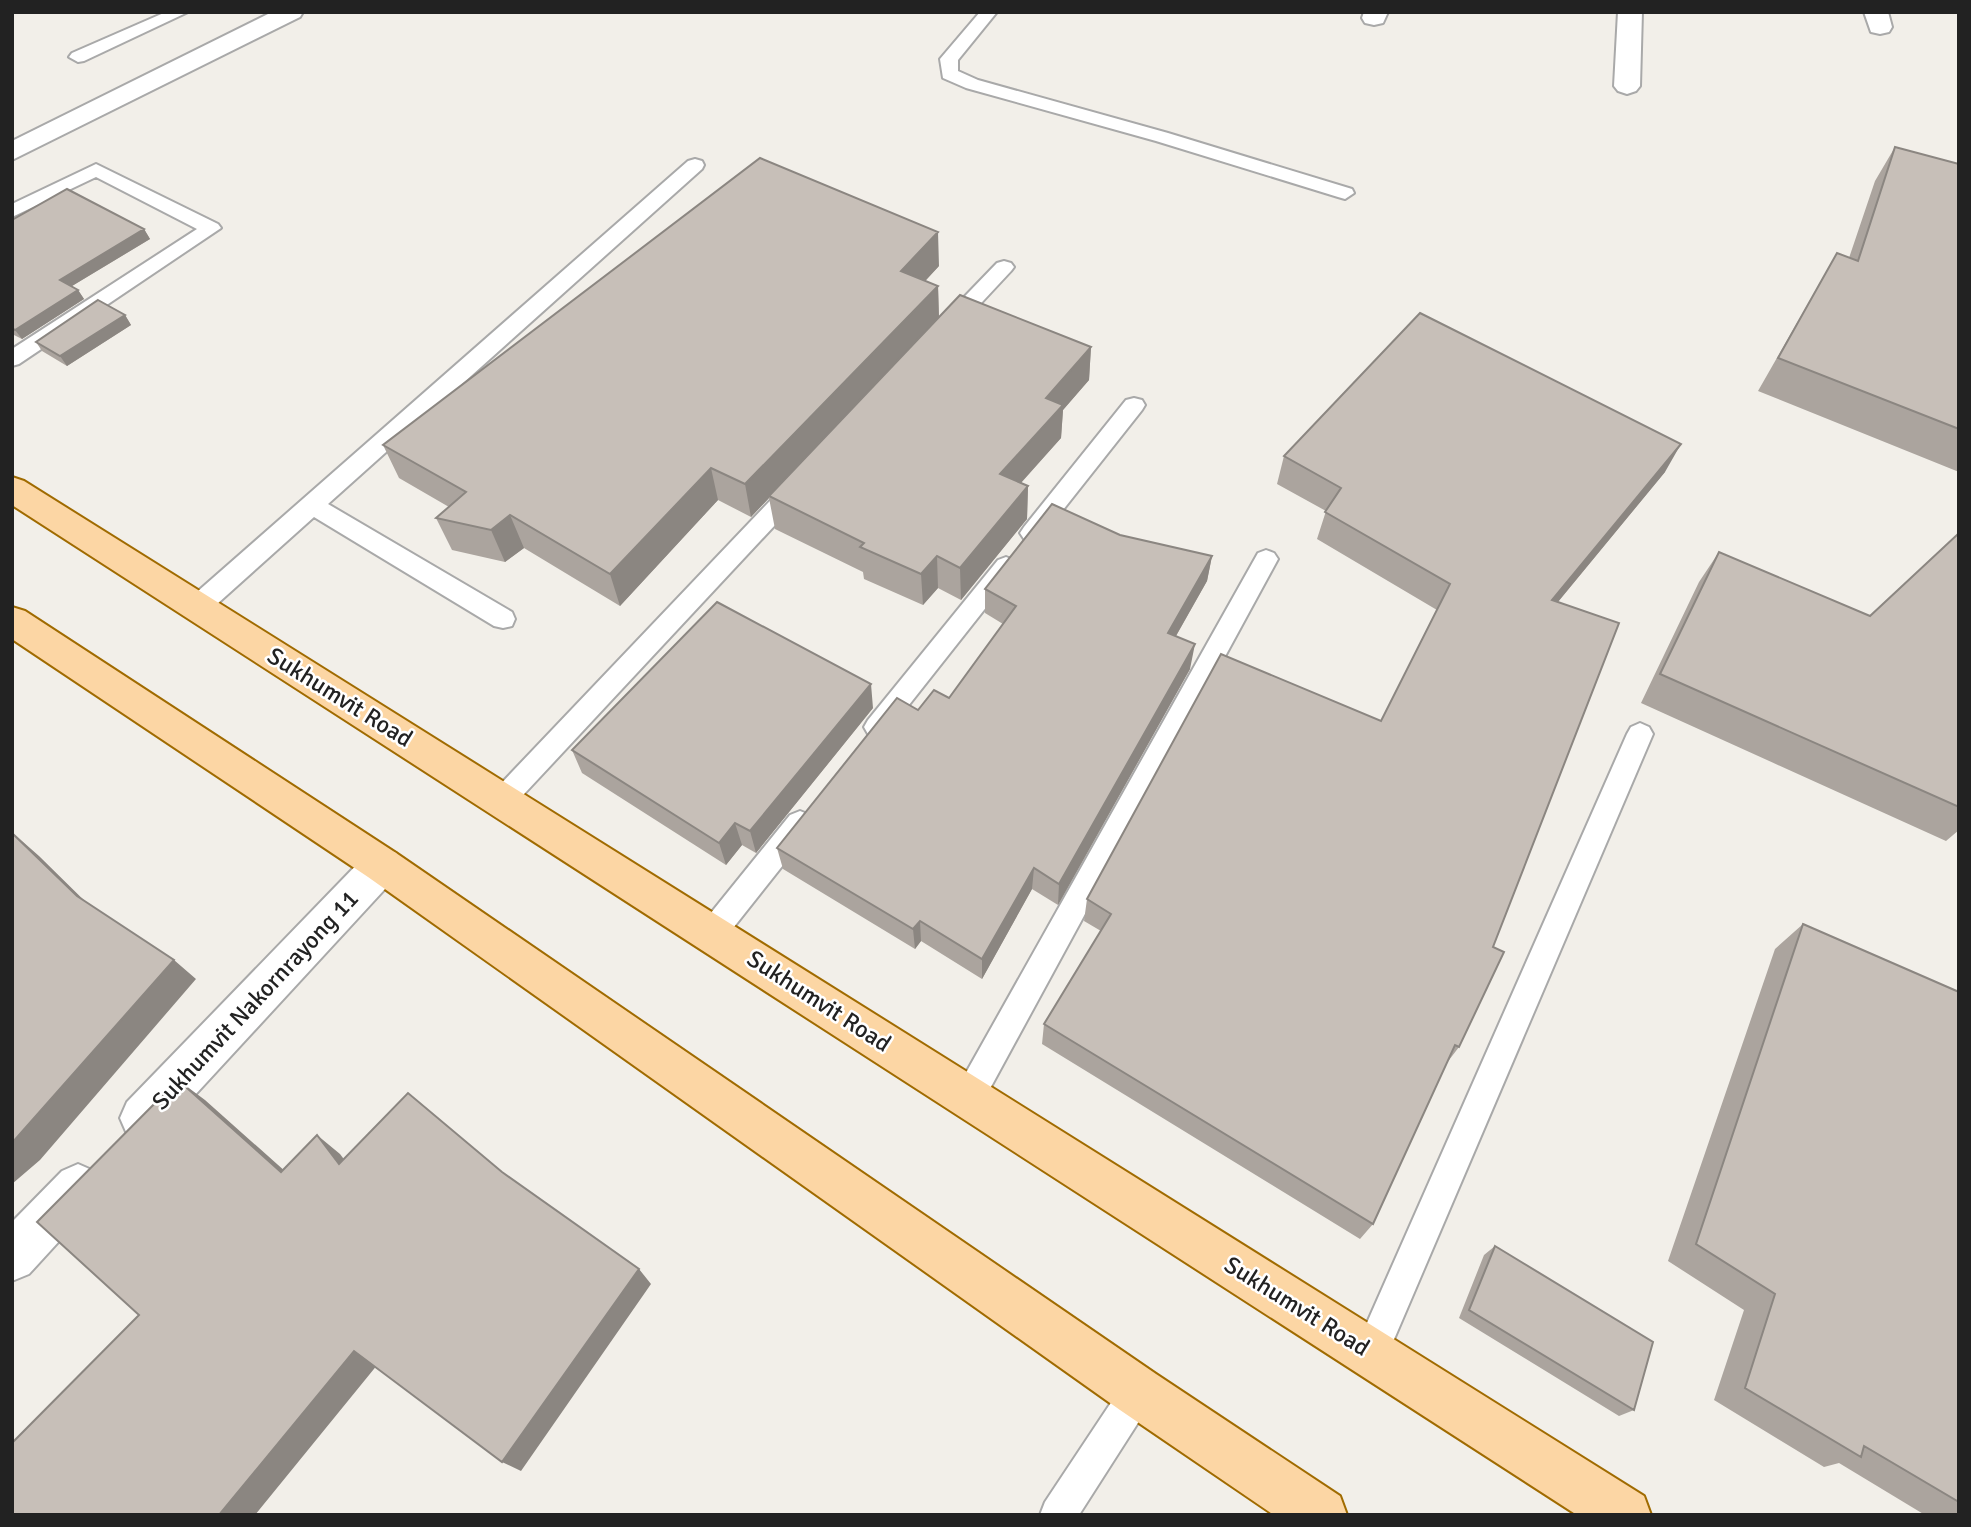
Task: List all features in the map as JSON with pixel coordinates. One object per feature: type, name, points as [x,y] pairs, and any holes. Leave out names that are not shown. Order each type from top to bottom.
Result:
[{"type":"main road","name":"Sukhumvit Road","points":[[12,489],[1625,1515]]},
{"type":"main road","points":[[15,626],[382,865],[1138,1392],[1321,1515]]},
{"type":"street","points":[[12,152],[291,12]]},
{"type":"street","points":[[1627,86],[1630,12]]},
{"type":"street","name":"Sukhumvit Nakornrayong 11","points":[[12,1257],[382,865]]},
{"type":"lane","points":[[78,57],[180,12]]},
{"type":"lane","points":[[989,12],[949,60],[949,74],[972,84],[1162,137],[1345,193]]},
{"type":"lane","points":[[198,606],[695,165]]},
{"type":"lane","points":[[12,211],[96,170],[211,229],[12,359]]},
{"type":"lane","points":[[937,337],[1003,267]]},
{"type":"lane","points":[[858,750],[1134,405]]},
{"type":"lane","points":[[502,800],[814,468]]},
{"type":"lane","points":[[312,505],[503,619]]},
{"type":"lane","points":[[968,1097],[1266,559]]},
{"type":"lane","points":[[1371,1353],[1640,734]]},
{"type":"lane","points":[[712,933],[815,804]]},
{"type":"lane","points":[[1058,1515],[1138,1392]]},
{"type":"building","points":[[1895,147],[1959,164],[1959,429],[1778,358],[1837,253],[1858,261]]},
{"type":"building","points":[[760,158],[938,232],[901,271],[938,286],[745,484],[711,468],[610,574],[510,515],[491,530],[436,518],[466,492],[383,445]]},
{"type":"building","points":[[67,189],[144,229],[60,280],[78,290],[15,330],[12,328],[12,220]]},
{"type":"building","points":[[960,295],[1091,347],[1046,398],[1063,405],[1000,474],[1028,486],[960,568],[937,556],[921,574],[860,547],[864,543],[769,496]]},
{"type":"building","points":[[98,300],[125,315],[60,356],[36,342]]},
{"type":"building","points":[[1420,313],[1681,444],[1552,600],[1619,623],[1493,947],[1504,952],[1459,1047],[1455,1045],[1373,1224],[1044,1024],[1111,914],[1087,899],[1221,654],[1381,721],[1450,584],[1325,512],[1341,488],[1284,456]]},
{"type":"building","points":[[1052,504],[1120,535],[1212,556],[1168,633],[1195,644],[1059,884],[1034,868],[982,959],[920,921],[913,929],[777,848],[897,698],[918,710],[934,690],[949,698],[1016,606],[985,589]]},
{"type":"building","points":[[1959,533],[1959,807],[1660,674],[1719,552],[1870,616]]},
{"type":"building","points":[[717,602],[871,684],[750,831],[735,823],[719,843],[572,750]]},
{"type":"building","points":[[12,833],[77,896],[174,960],[12,1143]]},
{"type":"building","points":[[1803,924],[1959,992],[1959,1502],[1864,1446],[1861,1457],[1745,1388],[1775,1294],[1696,1244]]},
{"type":"building","points":[[178,1080],[281,1172],[317,1135],[339,1164],[408,1093],[502,1172],[639,1269],[502,1462],[354,1351],[219,1515],[12,1515],[12,1443],[139,1315],[37,1222]]},
{"type":"building","points":[[1495,1246],[1653,1342],[1634,1410],[1469,1310]]}]
